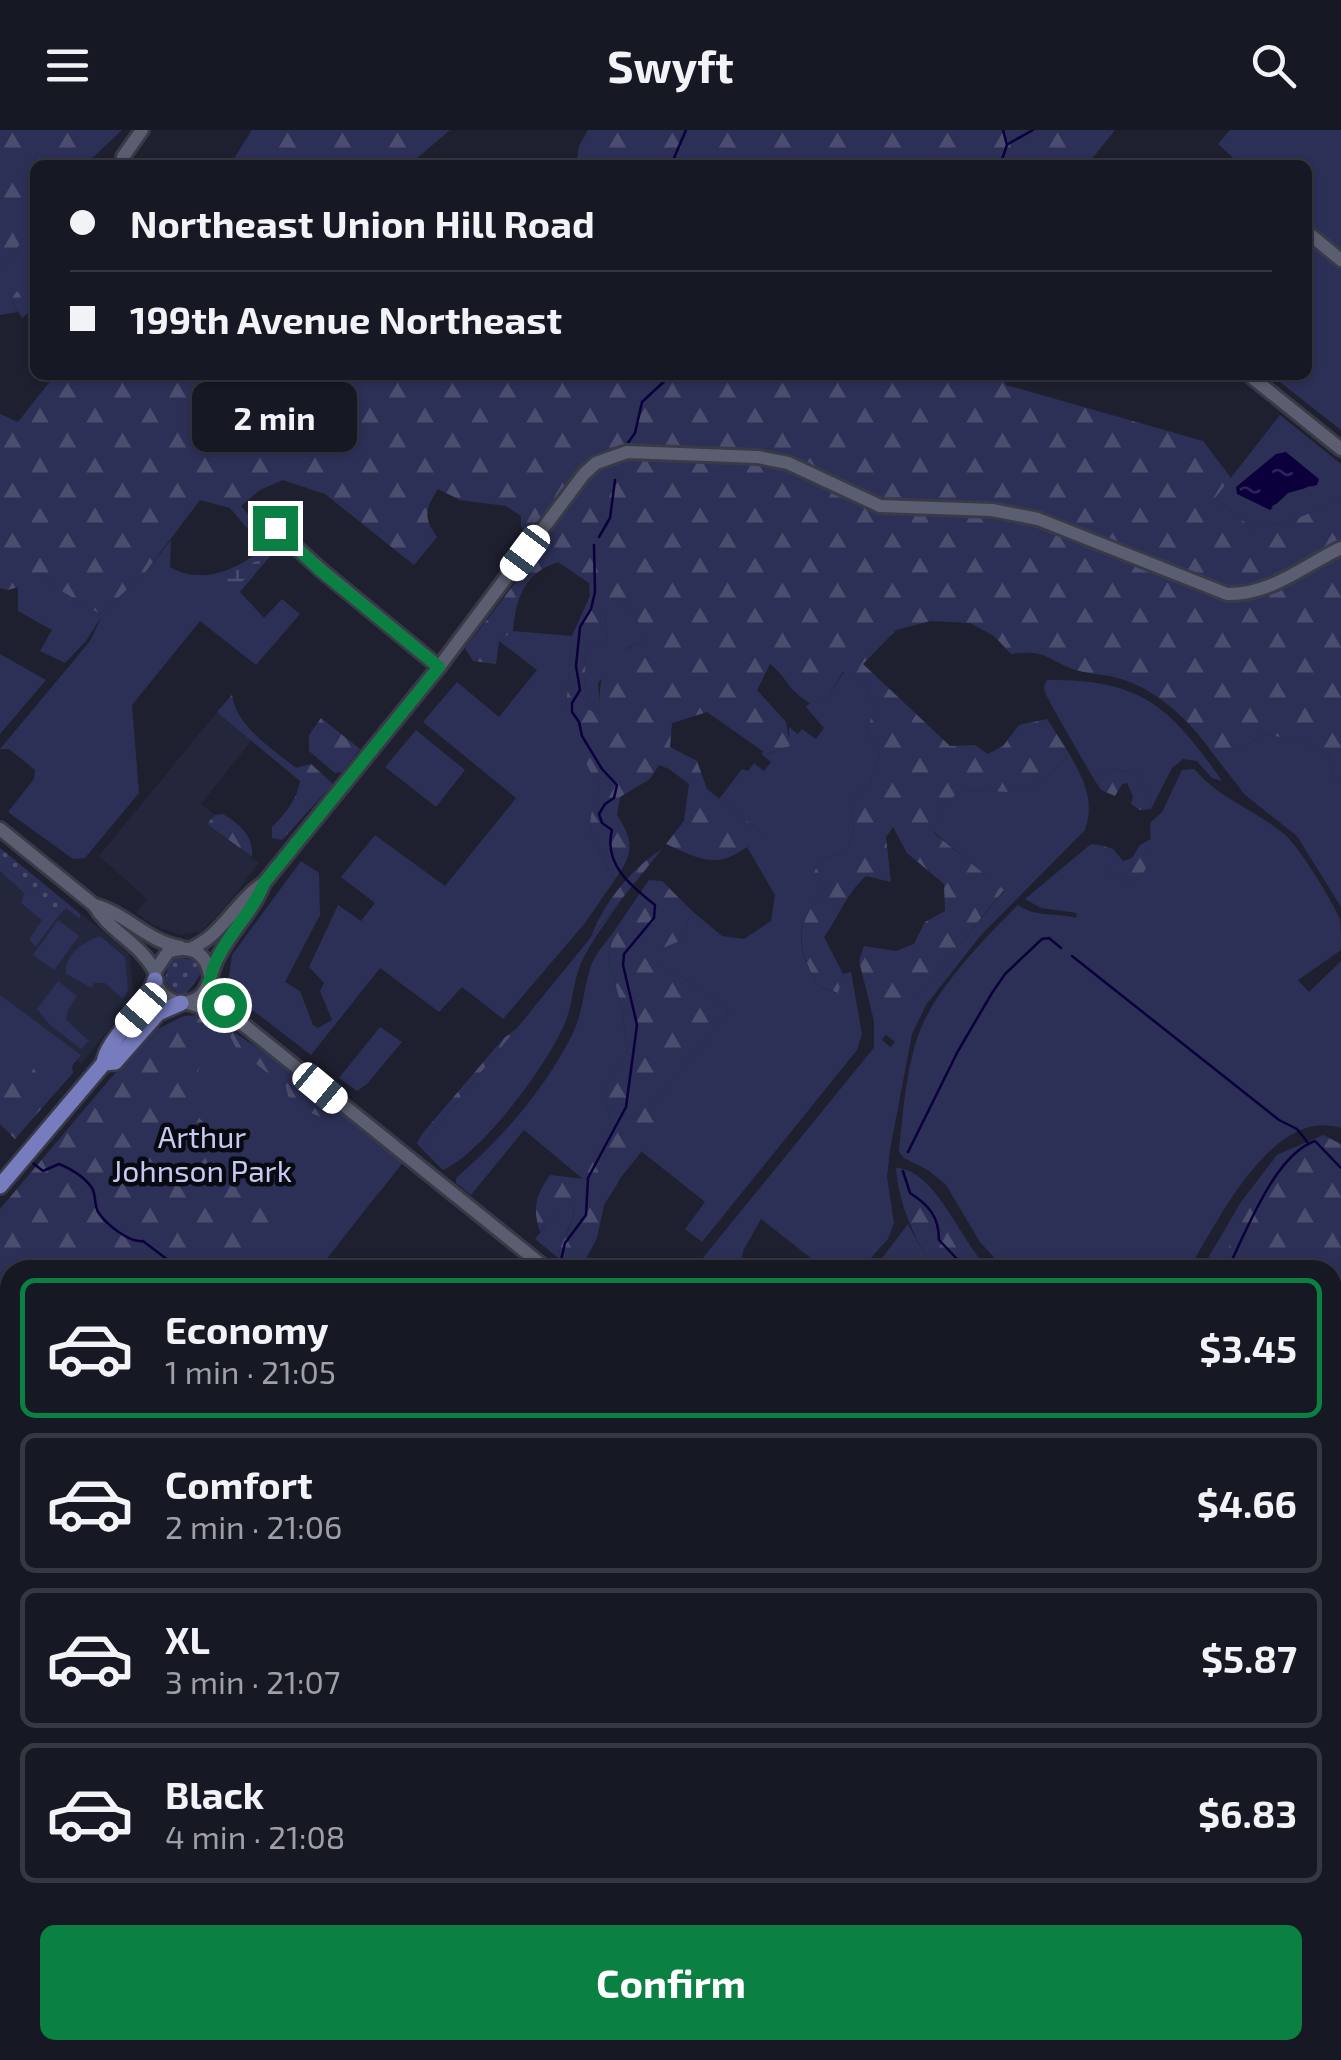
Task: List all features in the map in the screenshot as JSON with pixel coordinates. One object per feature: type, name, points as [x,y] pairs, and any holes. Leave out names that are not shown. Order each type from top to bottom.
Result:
[{"type":"main road","points":[[5,1181],[104,1063],[105,1053],[141,1010],[155,976]]},
{"type":"main road","points":[[104,1063],[116,1062],[158,1013],[183,1003]]},
{"type":"street","points":[[123,157],[142,130]]},
{"type":"street","points":[[1312,237],[1341,260]]},
{"type":"street","points":[[1255,380],[1341,449]]},
{"type":"street","points":[[155,976],[168,952],[214,936],[250,892],[264,883],[439,667],[596,463],[627,452],[758,457],[788,463],[880,506],[1016,514],[1227,594],[1272,587],[1341,548]]},
{"type":"street","points":[[275,528],[439,667]]},
{"type":"street","points":[[0,830],[94,905],[102,918],[144,951],[164,996],[234,1018]]},
{"type":"street","points":[[183,1003],[200,997],[225,942],[258,899],[264,883]]},
{"type":"street","points":[[94,905],[109,908],[153,938],[187,948],[205,959],[210,980],[234,1018],[536,1260]]},
{"type":"shaded area","points":[[217,712],[252,740],[201,804],[215,815],[208,825],[259,863],[222,911],[200,932],[181,935],[153,925],[136,913],[147,899],[99,856]]},
{"type":"shaded area","points":[[0,848],[129,953],[134,998],[81,1064],[0,995]]},
{"type":"green space","points":[[0,130],[122,130],[90,160],[30,160],[30,229],[0,273]]},
{"type":"green space","points":[[252,130],[450,130],[414,160],[233,160]]},
{"type":"green space","points":[[588,130],[1115,130],[1091,160],[577,160]]},
{"type":"green space","points":[[1230,130],[1341,130],[1341,252],[1312,229],[1312,160],[1236,160],[1218,144]]},
{"type":"green space","points":[[30,229],[30,274],[11,299],[18,312],[0,315],[0,273]]},
{"type":"green space","points":[[1312,241],[1341,265],[1341,430],[1277,380],[1312,380]]},
{"type":"green space","points":[[30,274],[30,311],[22,318],[11,299]]},
{"type":"green space","points":[[51,380],[1004,380],[1006,385],[1203,441],[1231,478],[1215,498],[1253,529],[1292,521],[1341,498],[1341,782],[1333,775],[1328,754],[1303,741],[1263,734],[1245,746],[1211,751],[1181,716],[1143,688],[1114,677],[1076,670],[1039,654],[1011,654],[994,636],[970,623],[931,621],[896,630],[863,664],[950,746],[975,745],[988,754],[1003,746],[1019,725],[1047,719],[1070,755],[1041,782],[1009,792],[963,790],[940,806],[934,833],[1004,890],[874,1049],[874,1021],[859,961],[864,946],[896,951],[914,944],[925,922],[945,911],[944,884],[907,853],[893,827],[886,837],[891,882],[866,876],[824,937],[843,974],[838,993],[817,985],[804,956],[804,922],[827,886],[813,874],[821,859],[847,852],[854,833],[851,805],[870,781],[879,756],[866,728],[876,711],[866,688],[843,672],[827,697],[810,703],[770,664],[757,690],[786,722],[790,746],[767,754],[707,712],[672,723],[670,747],[697,761],[707,789],[763,834],[738,853],[717,860],[666,844],[684,821],[689,784],[659,765],[650,779],[620,797],[617,815],[627,833],[629,848],[614,881],[590,829],[599,791],[566,708],[572,636],[590,596],[589,583],[558,562],[546,567],[524,588],[513,631],[499,641],[496,664],[473,661],[465,648],[541,549],[521,527],[521,516],[506,506],[460,500],[438,489],[427,513],[437,537],[414,565],[325,494],[283,480],[260,490],[241,506],[259,527],[283,540],[281,544],[246,527],[230,508],[200,500],[144,574],[100,614],[43,580],[8,590],[0,588],[0,414],[18,422]],"holes":[[[613,599],[632,612],[642,628],[640,643],[617,655],[605,669],[599,713],[589,710],[586,651],[607,637],[605,617]]]},
{"type":"green space","points":[[1280,415],[1341,464],[1341,498],[1292,521],[1253,529],[1215,498]]},
{"type":"green space","points":[[171,540],[170,567],[195,575],[232,568],[265,547],[276,549],[240,592],[264,618],[282,599],[300,614],[256,665],[200,621],[132,705],[139,793],[85,858],[73,859],[8,812],[34,779],[35,770],[9,749],[0,749],[90,641],[102,616],[65,663],[40,651],[52,630],[18,611],[18,585],[43,580],[100,614],[144,574]]},
{"type":"green space","points":[[260,560],[260,565],[236,587],[209,586],[208,580]]},
{"type":"green space","points":[[612,598],[632,612],[643,628],[640,643],[627,648],[598,683],[600,713],[589,710],[586,651],[607,637],[605,617]]},
{"type":"green space","points":[[513,631],[572,636],[566,708],[599,792],[590,829],[614,881],[585,923],[503,1019],[462,987],[439,1012],[380,968],[311,1055],[246,1005],[228,983],[232,955],[301,861],[319,873],[320,915],[285,982],[300,991],[313,1025],[318,1028],[332,1020],[320,991],[324,983],[309,967],[338,905],[361,921],[375,903],[341,877],[375,835],[445,886],[516,798],[423,722],[457,682],[499,717],[537,670],[499,641]]},
{"type":"green space","points":[[0,654],[46,680],[0,734]]},
{"type":"green space","points":[[844,672],[866,688],[876,711],[866,728],[879,756],[870,781],[851,805],[854,833],[847,852],[821,859],[813,874],[827,886],[804,922],[801,944],[817,985],[837,993],[843,974],[851,972],[862,1034],[857,1050],[702,1242],[685,1229],[705,1202],[641,1151],[658,1130],[648,1111],[729,1010],[684,978],[664,969],[656,950],[683,940],[691,910],[722,936],[744,939],[771,921],[775,895],[747,847],[762,833],[719,799],[742,769],[748,771],[754,763],[764,771],[771,762],[761,754],[764,751],[768,754],[789,746],[789,727],[798,734],[802,729],[816,739],[824,728],[806,707],[827,697]]},
{"type":"green space","points":[[1047,680],[1107,685],[1150,702],[1186,733],[1222,781],[1212,778],[1197,761],[1183,759],[1172,768],[1151,809],[1140,774],[1114,769],[1090,773],[1045,693]]},
{"type":"green space","points":[[232,695],[240,717],[266,745],[296,768],[311,764],[333,784],[282,840],[272,838],[272,827],[290,806],[300,781],[217,712]]},
{"type":"green space","points":[[321,718],[360,749],[342,772],[335,773],[309,751],[309,735]]},
{"type":"green space","points":[[416,730],[465,770],[436,807],[385,767]]},
{"type":"green space","points":[[1263,734],[1303,741],[1328,754],[1333,775],[1341,782],[1341,907],[1297,836],[1245,795],[1211,751],[1245,746]]},
{"type":"green space","points":[[1070,755],[1088,800],[1085,830],[981,935],[926,1005],[912,1034],[890,1150],[887,1177],[894,1223],[888,1239],[869,1260],[813,1260],[761,1219],[741,1260],[701,1260],[881,1039],[890,1047],[895,1042],[885,1034],[1004,891],[934,832],[940,806],[963,790],[1009,792],[1041,782]]},
{"type":"green space","points":[[1113,769],[1140,774],[1151,809],[1140,810],[1131,804],[1133,796],[1127,783],[1115,796],[1101,790],[1090,773]]},
{"type":"green space","points":[[1194,769],[1214,788],[1289,839],[1340,919],[1341,950],[1298,980],[1309,992],[1341,961],[1341,1128],[1316,1126],[1292,1134],[1270,1151],[1231,1198],[1194,1260],[996,1260],[980,1242],[946,1185],[899,1152],[909,1073],[921,1028],[951,979],[1018,905],[1039,913],[1076,918],[1077,913],[1041,908],[1025,899],[1091,844],[1100,845],[1100,863],[1110,875],[1132,884],[1139,878],[1149,856],[1150,823],[1162,812],[1182,770]]},
{"type":"green space","points":[[223,814],[245,832],[252,857],[207,824],[215,815]]},
{"type":"green space","points":[[1151,839],[1148,864],[1132,884],[1110,875],[1099,863],[1100,845],[1113,849],[1123,861],[1132,858],[1140,845]]},
{"type":"green space","points":[[0,848],[80,914],[80,919],[66,908],[60,914],[0,864]]},
{"type":"green space","points":[[662,849],[591,937],[620,887]]},
{"type":"green space","points":[[0,864],[60,914],[36,946],[29,940],[42,920],[21,903],[24,893],[0,871]]},
{"type":"green space","points":[[649,880],[662,881],[691,910],[683,940],[657,950],[664,969],[684,978],[729,1010],[649,1110],[659,1130],[604,1205],[597,1238],[585,1260],[561,1260],[557,1257],[575,1207],[564,1204],[540,1232],[537,1202],[550,1175],[584,1179],[611,1127],[604,1085],[628,1054],[621,1005],[608,957],[615,930]]},
{"type":"green space","points":[[623,898],[581,963],[565,1023],[544,1061],[495,1126],[443,1170],[420,1147]]},
{"type":"green space","points":[[58,920],[79,936],[54,970],[33,955]]},
{"type":"green space","points":[[615,930],[608,957],[621,1005],[628,1054],[604,1085],[611,1127],[584,1180],[524,1130],[471,1195],[456,1183],[456,1178],[506,1130],[549,1075],[576,1027],[592,964]]},
{"type":"green space","points":[[100,936],[125,957],[128,990],[123,999],[105,983],[94,983],[92,988],[66,974],[72,955]]},
{"type":"green space","points":[[178,957],[197,961],[203,971],[183,995],[169,988],[165,980],[169,962]]},
{"type":"green space","points":[[58,981],[77,996],[66,1020],[89,1041],[81,1049],[50,1025],[37,1009]]},
{"type":"green space","points":[[0,995],[81,1055],[72,1066],[73,1073],[48,1101],[45,1098],[0,1124]]},
{"type":"green space","points":[[184,1016],[206,1017],[199,1029],[201,1058],[197,1076],[184,1103],[207,1126],[238,1147],[245,1168],[260,1182],[278,1231],[277,1260],[0,1260],[0,1209],[149,1033]]},
{"type":"green space","name":"Arthur Johnson Park","points":[[206,1017],[241,1037],[401,1164],[326,1260],[0,1260],[0,1215]]},
{"type":"green space","points":[[214,1020],[276,1059],[404,1161],[378,1194],[388,1163],[328,1120],[304,1110],[288,1096],[285,1083],[236,1048],[228,1032],[213,1027]]},
{"type":"green space","points":[[380,1027],[402,1042],[357,1091],[339,1078]]},
{"type":"green space","points":[[517,1028],[420,1147],[417,1143],[422,1134],[503,1039]]},
{"type":"green space","points":[[19,1066],[34,1069],[41,1080],[39,1094],[48,1101],[15,1139],[0,1124],[0,1070]]},
{"type":"green space","points":[[1323,1135],[1341,1144],[1341,1260],[1222,1260],[1277,1155]]},
{"type":"green space","points":[[1277,1155],[1223,1260],[1207,1260],[1241,1202]]},
{"type":"green space","points":[[896,1168],[923,1181],[981,1260],[928,1260],[904,1208]]},
{"type":"green space","points":[[564,1203],[575,1207],[557,1257],[535,1239]]},
{"type":"green space","points":[[908,1224],[928,1260],[881,1260]]},
{"type":"water","points":[[1286,452],[1319,479],[1317,485],[1288,493],[1270,510],[1237,494],[1236,487],[1276,454]]},
{"type":"waterway","points":[[673,160],[686,130]]},
{"type":"waterway","points":[[1002,160],[1007,145],[1003,130]]},
{"type":"waterway","points":[[1008,144],[1033,130]]},
{"type":"waterway","points":[[625,447],[635,433],[642,402],[666,380]]},
{"type":"waterway","points":[[599,537],[610,518],[615,480]]},
{"type":"waterway","points":[[561,1260],[565,1243],[586,1215],[588,1178],[626,1107],[637,1025],[624,954],[654,918],[655,905],[628,882],[615,864],[610,842],[612,830],[602,823],[599,814],[614,798],[617,785],[602,769],[572,712],[572,703],[580,690],[576,666],[580,627],[591,609],[595,592],[594,545]]},
{"type":"waterway","points":[[908,1152],[958,1051],[1005,974],[1042,939],[1049,938],[1061,948]]},
{"type":"waterway","points":[[1072,956],[1279,1120],[1297,1129],[1308,1143]]},
{"type":"waterway","points":[[1232,1260],[1274,1178],[1300,1149],[1315,1141],[1341,1168]]},
{"type":"waterway","points":[[29,1160],[43,1171],[59,1164],[77,1173],[92,1188],[98,1212],[106,1222],[125,1236],[143,1241],[168,1260]]},
{"type":"waterway","points":[[903,1171],[910,1193],[932,1212],[939,1240],[958,1260]]},
{"type":"route","points":[[224,1005],[209,984],[225,942],[258,899],[264,883],[439,667],[275,528]]}]
